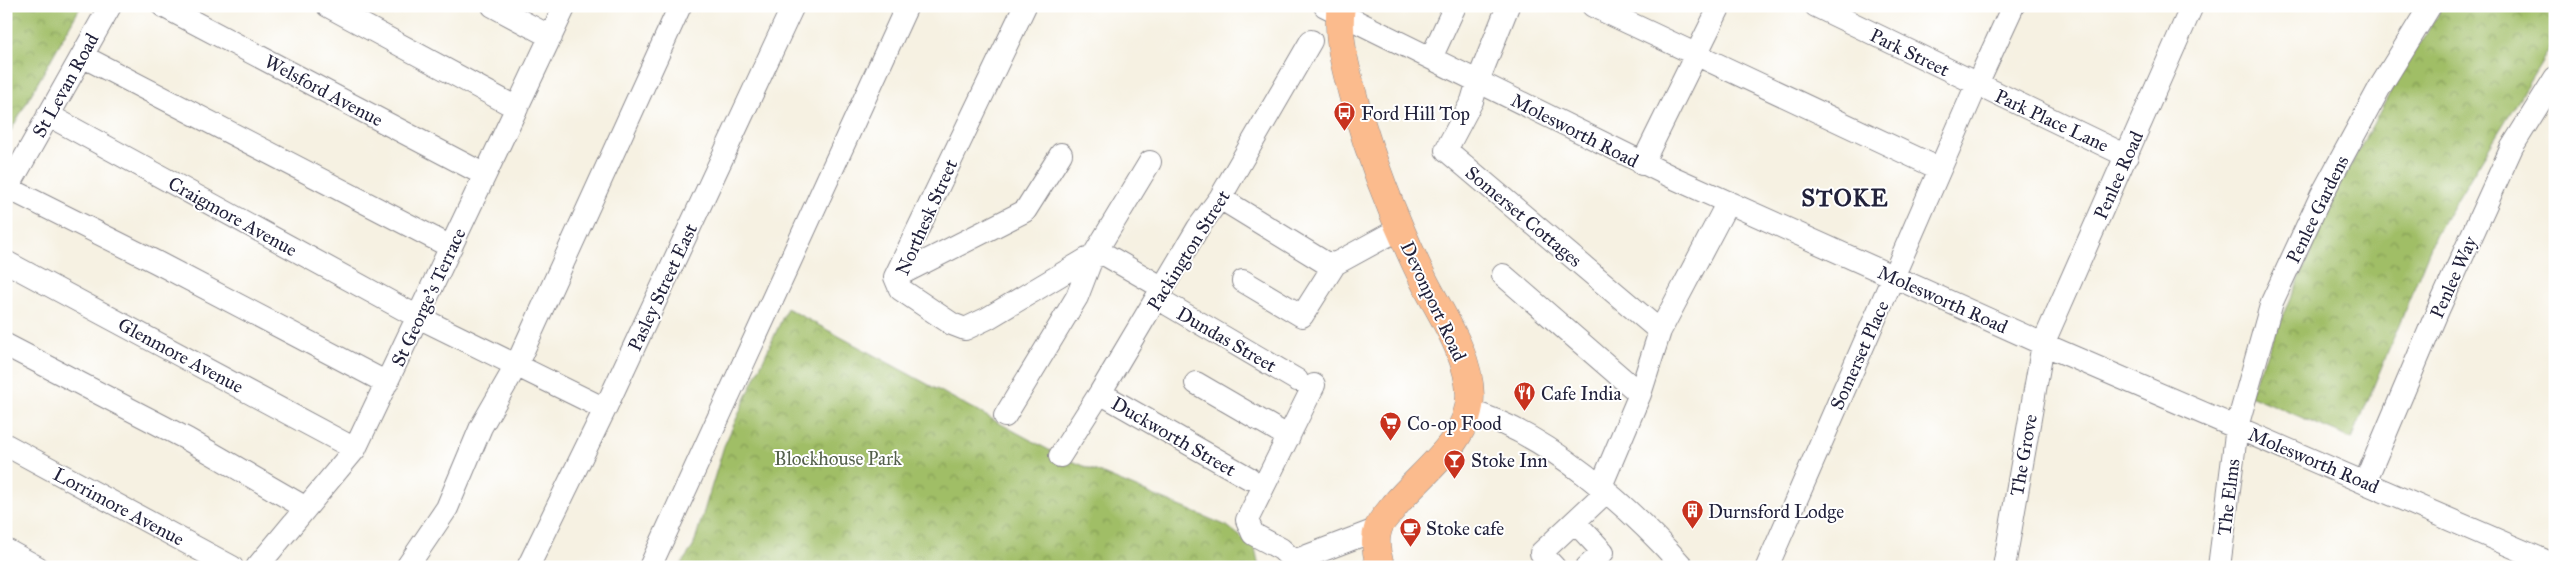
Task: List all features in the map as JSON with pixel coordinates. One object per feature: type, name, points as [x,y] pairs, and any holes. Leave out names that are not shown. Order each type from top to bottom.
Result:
[{"type":"main road","name":"Devonport Road","points":[[1335,8],[1348,76],[1381,188],[1460,351],[1468,381],[1470,411]]},
{"type":"main road","points":[[1381,567],[1377,554],[1378,529],[1406,492],[1438,460],[1463,426],[1470,411]]},
{"type":"street","name":"St Levan Road","points":[[7,190],[110,6]]},
{"type":"street","name":"Welsford Avenue","points":[[163,6],[485,175]]},
{"type":"street","points":[[328,6],[517,108]]},
{"type":"street","points":[[493,6],[550,37]]},
{"type":"street","name":"St George's Terrace","points":[[257,567],[355,449],[565,6]]},
{"type":"street","points":[[407,567],[447,508],[481,427],[516,366],[680,6]]},
{"type":"street","name":"Pasley Street East","points":[[528,567],[605,409],[793,6]]},
{"type":"street","points":[[650,567],[907,6]]},
{"type":"street","name":"Northesk Street","points":[[1025,6],[895,277],[900,289],[952,324],[964,329],[988,318],[1092,258]]},
{"type":"street","points":[[1431,58],[1455,6]]},
{"type":"street","points":[[1478,81],[1508,6]]},
{"type":"street","points":[[1592,6],[1940,169]]},
{"type":"street","points":[[1642,164],[1720,6]]},
{"type":"street","name":"Park Street","points":[[1816,6],[1977,84]]},
{"type":"street","name":"Somerset Place","points":[[1767,567],[1977,84],[2013,6]]},
{"type":"street","name":"Penlee Road","points":[[2043,344],[2192,6]]},
{"type":"street","name":"Penlee Gardens","points":[[2237,427],[2272,302],[2312,212],[2380,87],[2430,6]]},
{"type":"street","name":"Molesworth Road","points":[[1335,8],[1642,164],[2043,344],[2555,565]]},
{"type":"street","name":"Packington Street","points":[[1060,456],[1100,393],[1198,228],[1220,198],[1312,41]]},
{"type":"street","points":[[82,56],[451,247]]},
{"type":"street","name":"Penlee Way","points":[[2365,482],[2438,310],[2512,147],[2555,78]]},
{"type":"street","name":"Somerset Cottages","points":[[1478,81],[1472,101],[1446,150],[1660,331]]},
{"type":"street","name":"Park Place Lane","points":[[1977,84],[2127,156]]},
{"type":"street","name":"Craigmore Avenue","points":[[48,115],[418,317],[605,409]]},
{"type":"street","points":[[895,277],[1026,211],[1061,154]]},
{"type":"street","points":[[1005,416],[1077,297],[1092,258],[1150,162]]},
{"type":"street","points":[[7,190],[156,262],[387,384]]},
{"type":"street","points":[[1220,198],[1324,262],[1335,264]]},
{"type":"street","points":[[1554,567],[1541,553],[1575,522],[1604,488],[1640,394],[1660,331],[1728,202]]},
{"type":"street","points":[[1243,281],[1306,321],[1335,264],[1400,228]]},
{"type":"street","points":[[1092,258],[1104,254],[1160,293]]},
{"type":"street","name":"Glenmore Avenue","points":[[6,262],[355,449]]},
{"type":"street","points":[[1503,275],[1640,394]]},
{"type":"street","name":"Dundas Street","points":[[1160,293],[1305,383],[1288,438]]},
{"type":"street","name":"The Grove","points":[[2004,567],[2043,344]]},
{"type":"street","points":[[6,345],[187,439],[306,508]]},
{"type":"street","points":[[1196,383],[1288,438],[1247,520],[1253,534],[1281,549],[1293,564],[1378,529]]},
{"type":"street","name":"Duckworth Street","points":[[1100,393],[1249,478]]},
{"type":"street","points":[[1470,411],[1492,418],[1518,430],[1604,488],[1670,563]]},
{"type":"street","name":"The Elms","points":[[2219,567],[2237,427]]},
{"type":"street","name":"Lorrimore Avenue","points":[[6,445],[232,567]]},
{"type":"street","points":[[1575,522],[1603,552],[1587,567]]},
{"type":"street","points":[[6,550],[38,567]]},
{"type":"green space","points":[[10,6],[81,6],[6,139],[6,14]]},
{"type":"green space","points":[[2444,6],[2555,6],[2555,40],[2436,234],[2352,439],[2249,395],[2340,185],[2405,65]]},
{"type":"green space","name":"Blockhouse Park","points":[[787,308],[1060,456],[1227,526],[1255,548],[1259,567],[679,567],[693,547],[724,446]]},
{"type":"place","name":"Ford Hill Top","points":[[1345,132]]},
{"type":"place","name":"Cafe India","points":[[1525,412]]},
{"type":"place","name":"Co-op Food","points":[[1391,442]]},
{"type":"place","name":"Stoke Inn","points":[[1455,479]]},
{"type":"place","name":"Durnsford Lodge","points":[[1692,530]]},
{"type":"place","name":"Stoke cafe","points":[[1410,547]]},
{"type":"district","name":"STOKE","points":[[1845,198]]}]
